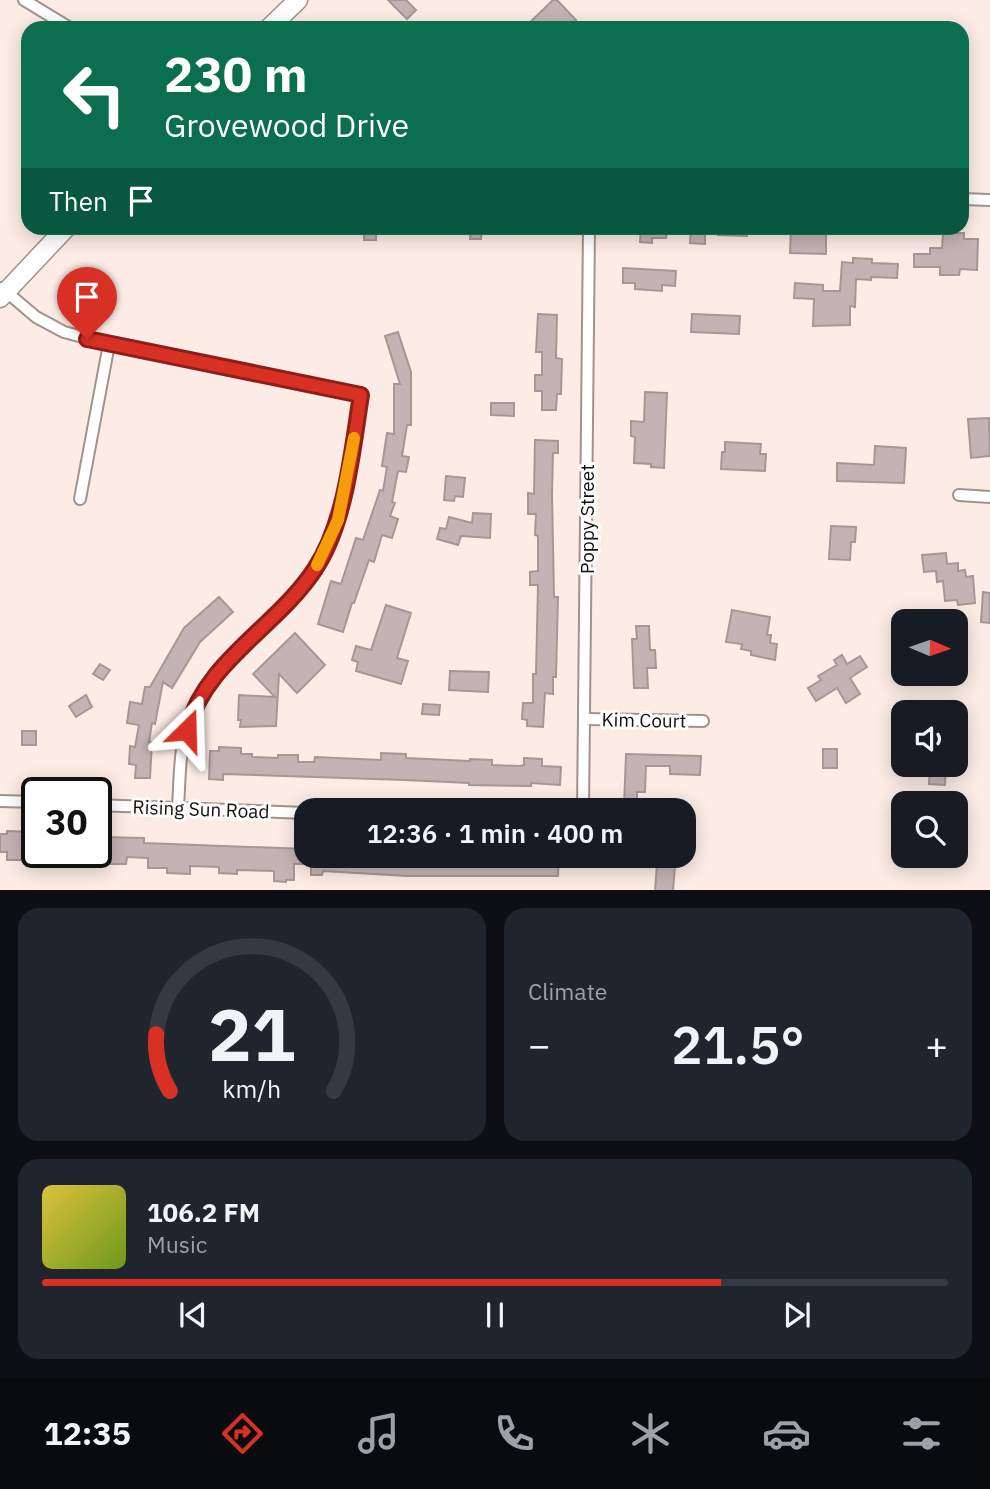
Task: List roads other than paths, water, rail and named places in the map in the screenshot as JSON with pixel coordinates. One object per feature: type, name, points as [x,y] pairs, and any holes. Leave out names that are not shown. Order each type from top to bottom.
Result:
[{"type":"main road","points":[[276,21],[298,0]]},
{"type":"main road","points":[[2,292],[59,235]]},
{"type":"street","points":[[24,0],[58,21]]},
{"type":"street","points":[[969,198],[990,200]]},
{"type":"street","name":"Poppy Street","points":[[583,798],[589,235]]},
{"type":"street","points":[[2,292],[50,326],[109,344],[361,395],[338,520],[328,544],[315,569],[297,593],[219,670],[192,710],[182,751],[178,808]]},
{"type":"street","points":[[80,499],[109,344]]},
{"type":"street","points":[[959,495],[990,497]]},
{"type":"street","name":"Kim Court","points":[[585,719],[703,722]]},
{"type":"street","points":[[0,801],[21,802]]},
{"type":"street","name":"Rising Sun Road","points":[[112,806],[294,813]]}]
